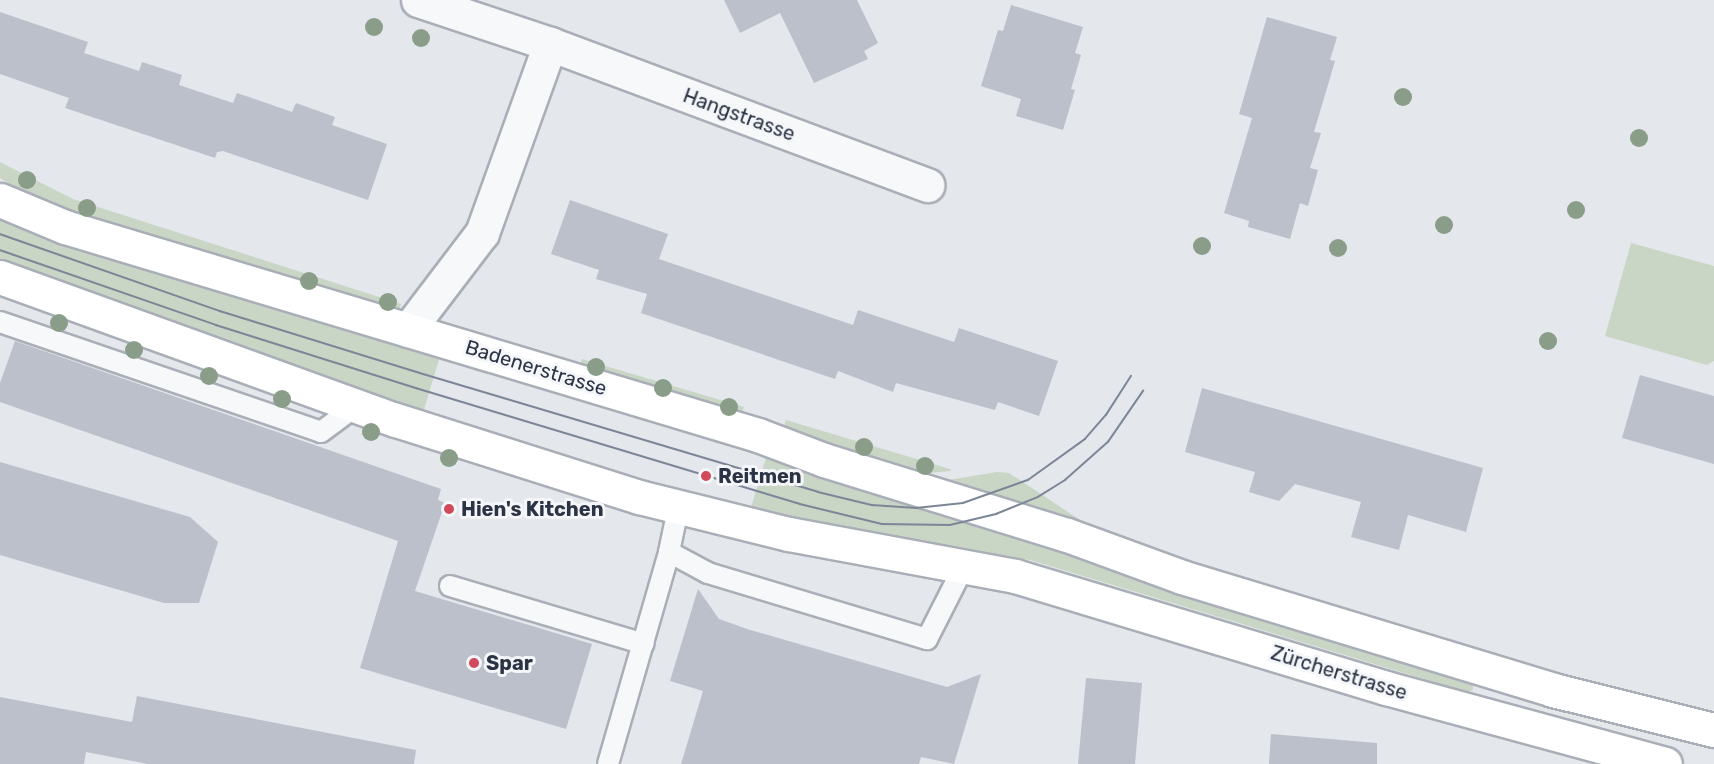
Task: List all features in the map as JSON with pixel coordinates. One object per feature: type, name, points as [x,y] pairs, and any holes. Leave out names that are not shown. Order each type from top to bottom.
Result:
[{"type":"main road","name":"Badenerstrasse","points":[[0,200],[66,227],[767,438],[824,460],[1071,537],[1182,577],[1553,690],[1714,730]]},
{"type":"main road","points":[[0,277],[356,406],[511,459],[678,508],[789,534],[965,564]]},
{"type":"main road","name":"Zürcherstrasse","points":[[965,564],[1015,576],[1386,688],[1665,764]]},
{"type":"street","name":"Hangstrasse","points":[[418,0],[550,44],[927,185]]},
{"type":"street","points":[[408,330],[482,233],[550,44]]},
{"type":"lane","points":[[0,322],[321,432],[356,406]]},
{"type":"lane","points":[[608,764],[644,644],[669,552],[678,508]]},
{"type":"lane","points":[[669,552],[708,573],[927,639],[965,564]]},
{"type":"lane","points":[[450,586],[644,644]]},
{"type":"green space","points":[[0,162],[73,199],[401,304],[398,314],[110,227],[30,196],[0,178]]},
{"type":"green space","points":[[0,218],[441,353],[422,416],[0,264]]},
{"type":"green space","points":[[1631,243],[1714,266],[1714,361],[1707,365],[1605,336]]},
{"type":"green space","points":[[582,359],[744,407],[741,416],[579,368]]},
{"type":"green space","points":[[786,420],[951,471],[929,473],[783,429]]},
{"type":"green space","points":[[768,451],[1472,678],[1473,690],[1467,692],[1030,560],[798,525],[749,514]]},
{"type":"green space","points":[[997,472],[1009,473],[1112,541],[936,482]]},
{"type":"building","points":[[724,0],[857,0],[878,43],[864,51],[868,59],[814,83],[780,13],[740,33]]},
{"type":"building","points":[[1011,5],[1083,27],[1075,53],[1081,55],[1071,89],[1075,90],[1063,130],[1016,116],[1021,99],[981,86],[998,30],[1003,31]]},
{"type":"building","points":[[0,12],[88,42],[84,53],[139,71],[142,62],[182,75],[179,85],[233,103],[237,93],[292,112],[296,103],[335,117],[332,125],[387,144],[368,200],[223,151],[217,152],[215,158],[65,108],[69,98],[0,74]]},
{"type":"building","points":[[1267,17],[1337,37],[1330,60],[1335,61],[1314,132],[1321,133],[1310,168],[1318,170],[1308,206],[1300,203],[1290,239],[1248,227],[1249,221],[1224,213],[1252,118],[1239,114]]},
{"type":"building","points":[[570,200],[668,234],[659,259],[853,325],[858,310],[954,342],[959,328],[1058,361],[1039,416],[998,402],[995,410],[896,383],[893,392],[838,371],[835,379],[641,313],[647,294],[596,279],[599,270],[551,254]]},
{"type":"building","points":[[15,341],[441,489],[438,500],[445,503],[415,591],[592,644],[566,729],[360,668],[398,541],[0,402],[0,383]]},
{"type":"building","points":[[1640,375],[1714,396],[1714,464],[1622,438]]},
{"type":"building","points":[[1202,388],[1483,468],[1466,532],[1408,515],[1399,550],[1351,537],[1361,502],[1295,484],[1279,501],[1249,492],[1255,472],[1185,452]]},
{"type":"building","points":[[0,462],[190,517],[218,542],[199,603],[164,603],[0,555]]},
{"type":"building","points":[[698,589],[719,619],[747,629],[947,687],[981,674],[954,764],[921,757],[919,764],[681,764],[703,691],[670,681]]},
{"type":"building","points":[[1086,678],[1142,683],[1135,764],[1078,764]]},
{"type":"building","points":[[137,696],[416,750],[414,764],[148,764],[86,752],[84,764],[0,764],[0,697],[132,722]]},
{"type":"building","points":[[1271,734],[1377,743],[1377,764],[1269,764]]},
{"type":"tram line","points":[[0,234],[220,311],[818,492],[872,505],[916,508],[963,503],[1028,480],[1085,439],[1106,415],[1131,376]]},
{"type":"tram line","points":[[0,250],[216,325],[416,388],[800,504],[882,524],[950,525],[996,514],[1038,497],[1065,480],[1108,442],[1143,391]]},
{"type":"place","name":"Reitmen","points":[[706,476]]},
{"type":"place","name":"Hien's Kitchen","points":[[449,509]]},
{"type":"place","name":"Spar","points":[[474,663]]}]
